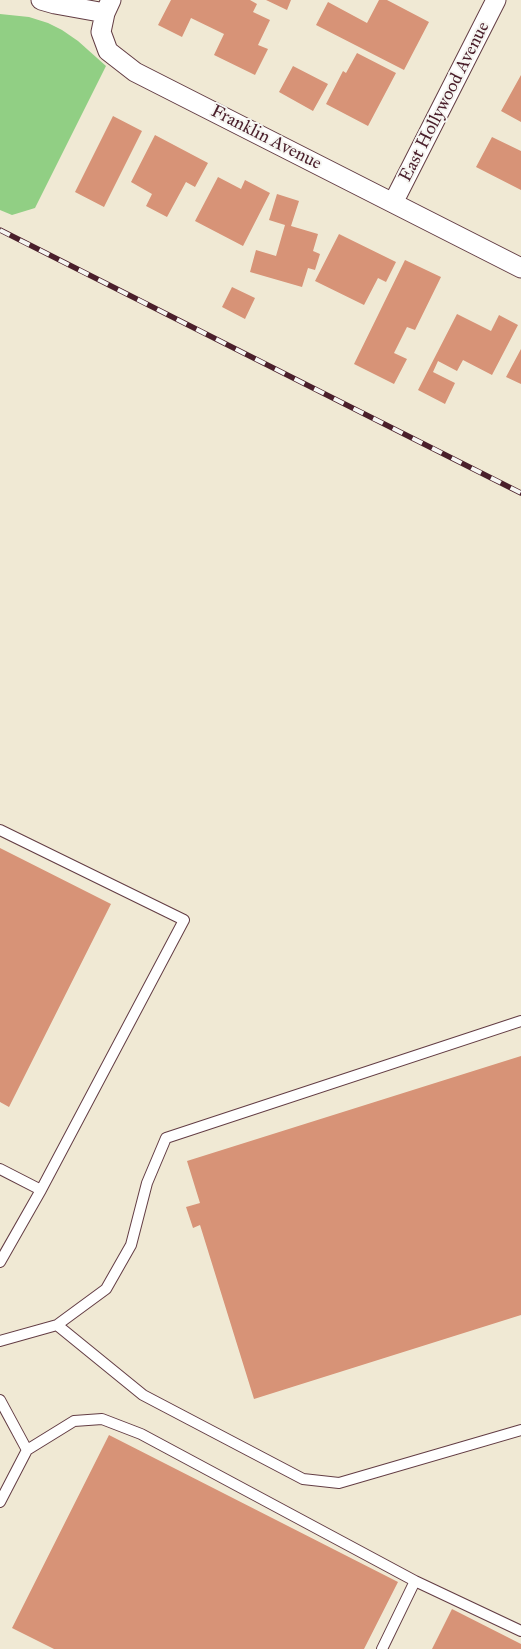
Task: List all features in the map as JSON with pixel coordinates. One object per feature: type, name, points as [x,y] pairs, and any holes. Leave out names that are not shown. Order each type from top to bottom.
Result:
[{"type":"street","name":"Franklin Avenue","points":[[41,0],[55,4],[108,6],[101,32],[108,52],[135,72],[521,268]]},
{"type":"street","name":"East Hollywood Avenue","points":[[394,203],[496,0]]},
{"type":"lane","points":[[0,830],[184,920],[41,1190],[0,1262]]},
{"type":"lane","points":[[0,1341],[57,1325],[106,1290],[131,1245],[146,1183],[166,1138],[521,1021]]},
{"type":"lane","points":[[0,1169],[41,1190]]},
{"type":"lane","points":[[57,1325],[143,1395],[303,1479],[339,1483],[521,1430]]},
{"type":"lane","points":[[0,1400],[27,1450]]},
{"type":"lane","points":[[0,1502],[27,1450],[74,1421],[102,1419],[141,1434],[415,1581],[521,1631]]},
{"type":"lane","points":[[382,1649],[415,1581]]},
{"type":"green space","points":[[0,14],[29,17],[48,23],[78,41],[106,66],[35,208],[12,215],[0,210]]},
{"type":"building","points":[[171,0],[250,0],[257,4],[253,12],[270,20],[258,45],[268,49],[255,75],[214,55],[224,34],[191,18],[182,37],[158,25]]},
{"type":"building","points":[[266,0],[291,0],[287,10]]},
{"type":"building","points":[[379,0],[387,0],[429,22],[404,70],[316,25],[328,2],[367,23]]},
{"type":"building","points":[[357,53],[396,73],[368,126],[326,104],[343,71],[346,73]]},
{"type":"building","points":[[293,66],[328,84],[313,111],[279,92]]},
{"type":"building","points":[[521,75],[521,122],[501,111]]},
{"type":"building","points":[[113,116],[142,131],[104,207],[75,192]]},
{"type":"building","points":[[155,135],[208,163],[195,187],[186,182],[167,217],[146,206],[152,194],[131,182]]},
{"type":"building","points":[[492,137],[521,151],[521,190],[476,167]]},
{"type":"building","points":[[218,177],[241,189],[245,180],[270,193],[243,246],[195,221]]},
{"type":"building","points":[[277,194],[299,201],[291,226],[318,234],[313,251],[320,254],[315,270],[308,268],[302,287],[250,272],[256,250],[276,256],[285,225],[269,220]]},
{"type":"building","points":[[339,234],[396,262],[386,282],[378,278],[364,305],[315,281]]},
{"type":"building","points":[[405,260],[441,277],[415,330],[407,327],[394,353],[407,359],[394,384],[354,364]]},
{"type":"building","points":[[232,287],[255,298],[245,319],[222,307]]},
{"type":"building","points":[[457,314],[491,331],[499,315],[518,325],[492,375],[463,360],[457,371],[438,361],[433,372],[455,383],[445,404],[418,390]]},
{"type":"building","points":[[521,349],[521,384],[506,377]]},
{"type":"building","points":[[0,848],[111,904],[9,1107],[0,1102]]},
{"type":"building","points":[[521,1056],[521,1315],[254,1399],[200,1225],[193,1228],[186,1207],[200,1203],[187,1161]]},
{"type":"building","points":[[109,1435],[398,1582],[364,1649],[54,1649],[12,1628]]},
{"type":"building","points":[[452,1609],[521,1644],[521,1649],[432,1649]]},
{"type":"railway","points":[[0,230],[521,493]]}]
